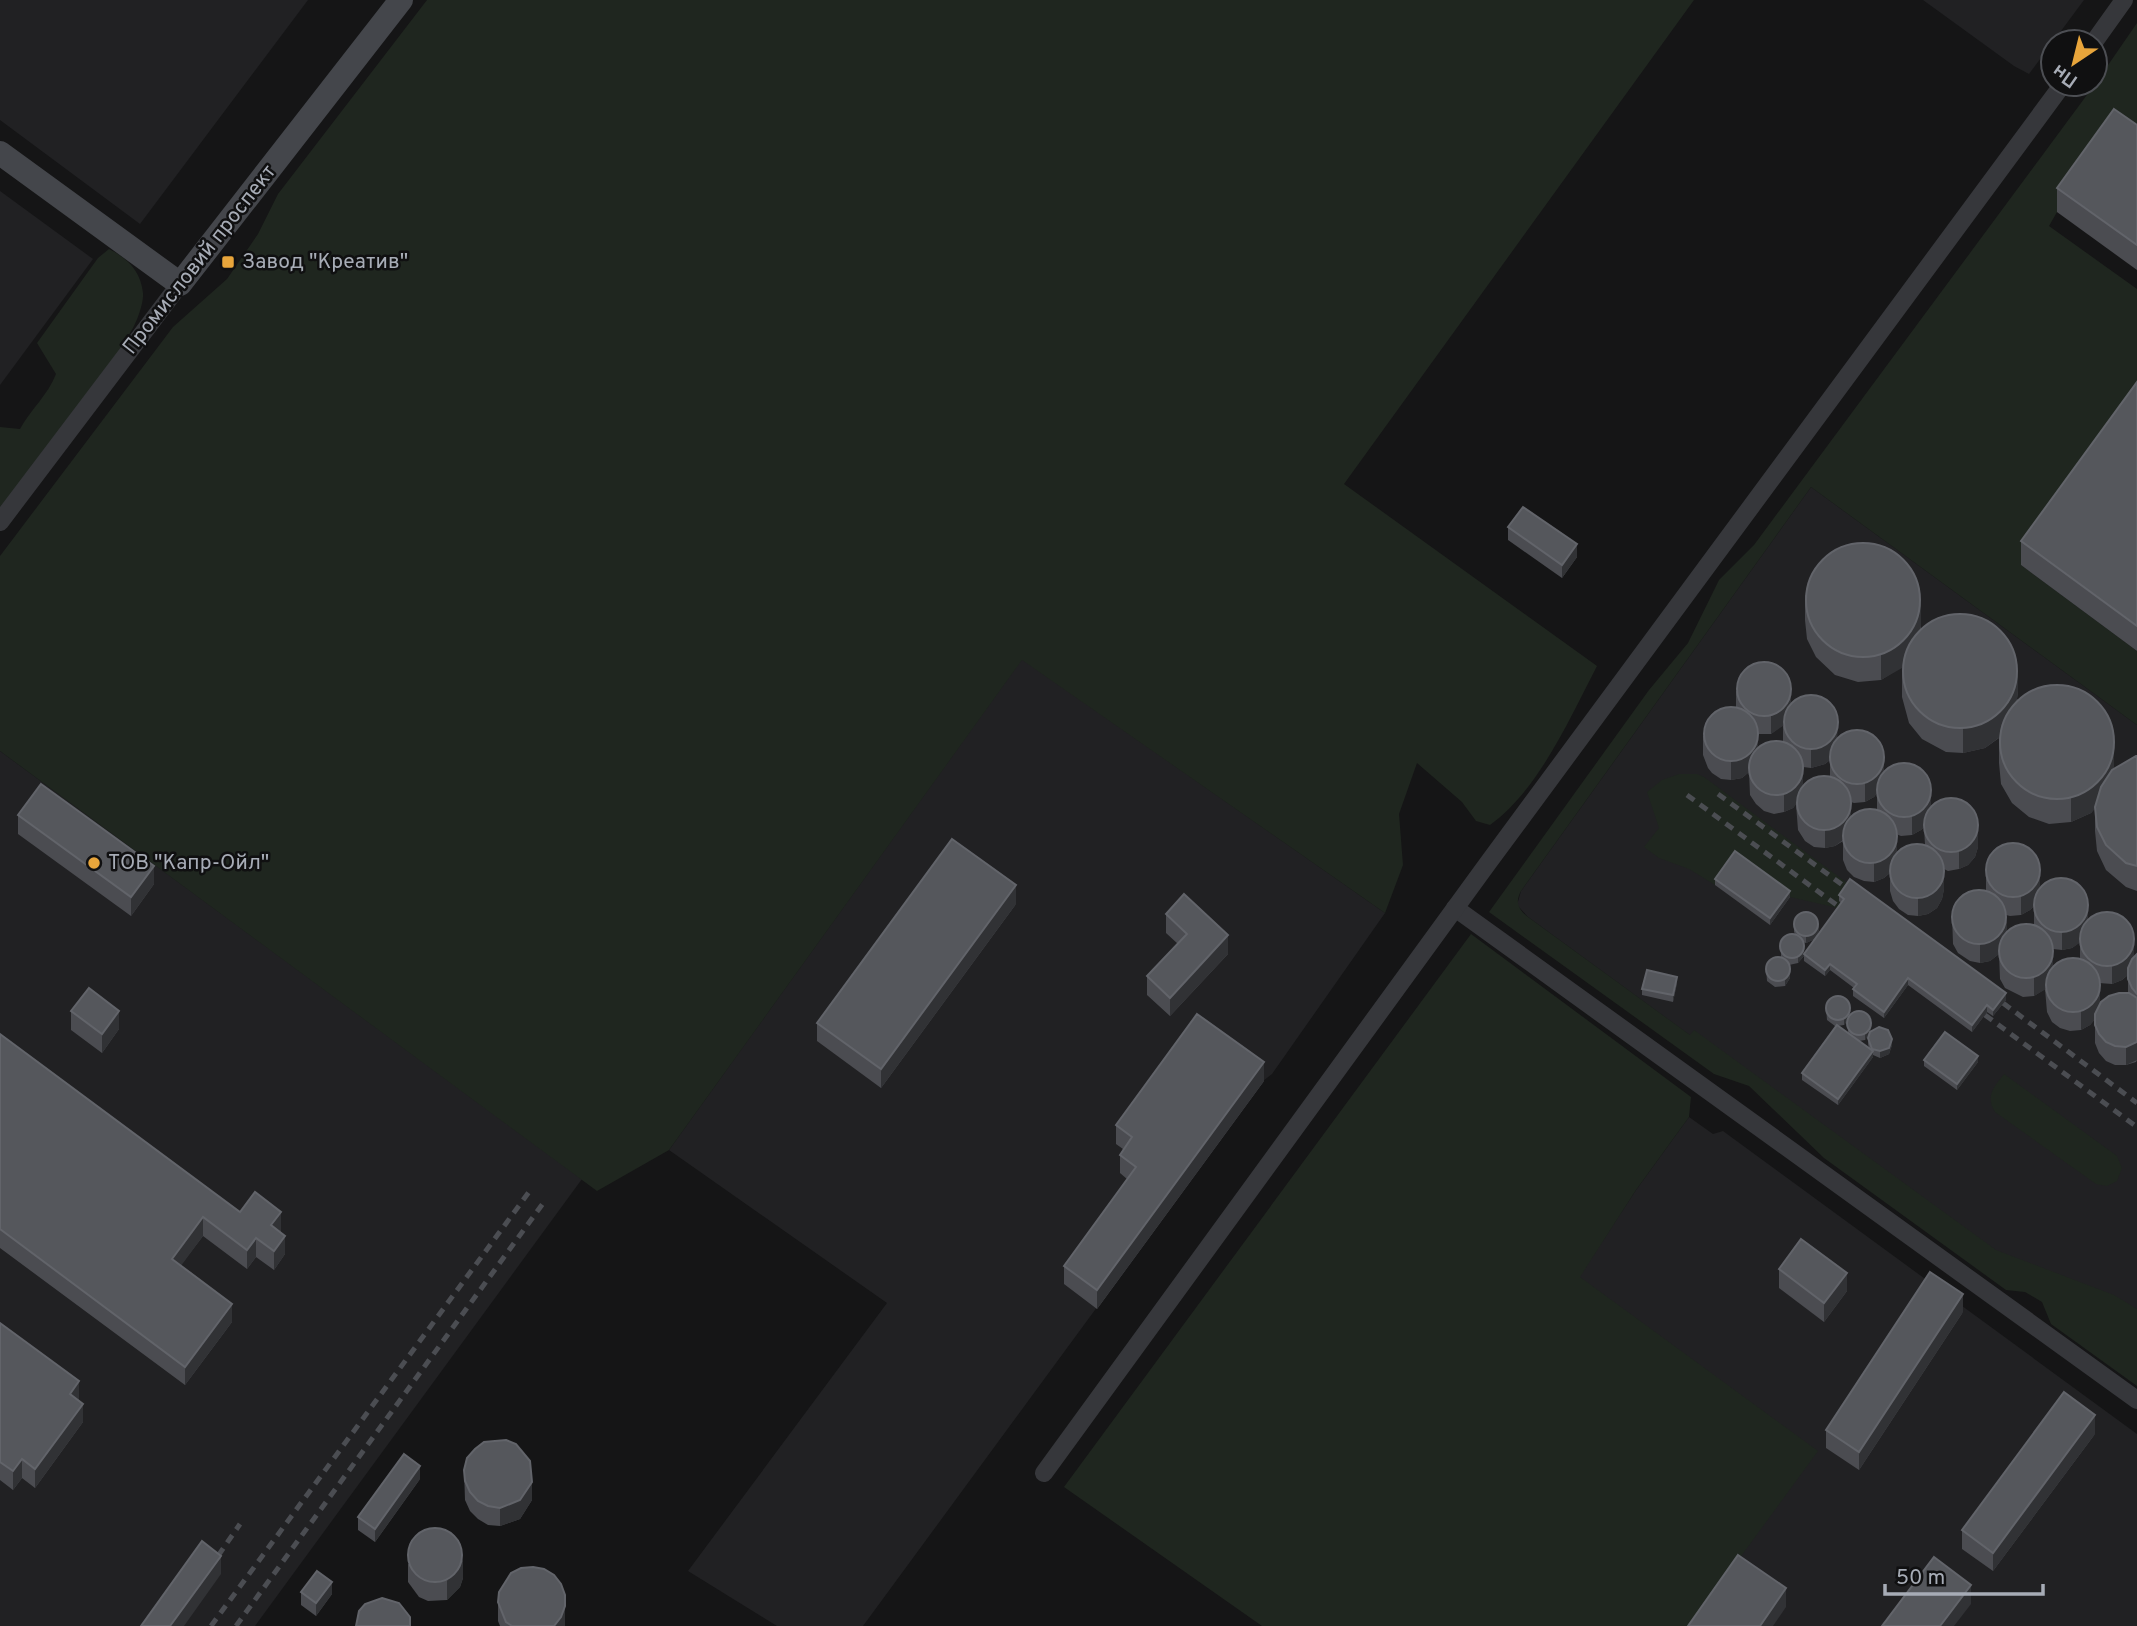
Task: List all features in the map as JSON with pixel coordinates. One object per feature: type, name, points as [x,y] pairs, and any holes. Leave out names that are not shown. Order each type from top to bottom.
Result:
[{"type":"street","name":"Промисловий проспект","points":[[0,522],[180,284],[401,0]]},
{"type":"street","points":[[2104,28],[2124,0]]},
{"type":"street","points":[[1044,1473],[1455,908],[2053,98]]},
{"type":"street","points":[[0,153],[180,284]]},
{"type":"street","points":[[1455,908],[2137,1400]]},
{"type":"shaded area","points":[[0,0],[308,0],[140,224],[0,120]]},
{"type":"shaded area","points":[[427,0],[1694,0],[1344,484],[1597,666],[1538,773],[1507,811],[1490,825],[1476,821],[1462,802],[1417,763],[1399,814],[1403,865],[1385,913],[1022,660],[669,1150],[597,1191],[0,751],[0,556],[173,327],[227,279],[258,234],[278,194]]},
{"type":"shaded area","points":[[1923,0],[2084,0],[2063,28],[2039,28],[2039,61],[2029,74]]},
{"type":"shaded area","points":[[2137,23],[2137,150],[2057,212],[2049,226],[2137,289],[2137,406],[2021,565],[2137,651],[2137,725],[1811,487],[1521,891],[1518,902],[1528,917],[1690,1035],[1694,1030],[1996,1250],[2114,1295],[2137,1309],[2137,1386],[2051,1324],[2042,1302],[2025,1292],[2006,1290],[1824,1158],[1749,1086],[1714,1074],[1489,912],[1649,690],[1688,643],[1719,580],[1754,545],[2085,98],[2109,98],[2109,64]]},
{"type":"shaded area","points":[[0,191],[93,259],[0,385]]},
{"type":"shaded area","points":[[109,249],[127,261],[142,285],[143,297],[137,319],[116,356],[84,401],[0,509],[0,427],[20,429],[49,389],[56,374],[37,343],[98,258]]},
{"type":"shaded area","points":[[1811,487],[2137,725],[2137,1362],[1528,917],[1517,905],[1521,891]]},
{"type":"shaded area","points":[[1022,659],[1385,913],[1272,1074],[1263,1081],[863,1626],[777,1626],[688,1571],[887,1303],[669,1150]]},
{"type":"shaded area","points":[[0,751],[582,1179],[255,1626],[0,1626]]},
{"type":"shaded area","points":[[1679,774],[1697,774],[1704,777],[1850,885],[1842,909],[1790,897],[1735,857],[1715,885],[1689,869],[1659,858],[1644,847],[1659,828],[1647,792],[1662,780]]},
{"type":"shaded area","points":[[1471,934],[1691,1097],[1689,1117],[1636,1190],[1580,1277],[1818,1451],[1690,1626],[1262,1626],[1064,1487]]},
{"type":"shaded area","points":[[2004,1074],[2117,1156],[2122,1168],[2117,1181],[2107,1186],[2096,1184],[1995,1112],[1991,1096]]},
{"type":"shaded area","points":[[1689,1117],[1713,1134],[1723,1131],[2137,1434],[2137,1626],[1690,1626],[1579,1277],[1636,1190]]},
{"type":"building","points":[[2114,109],[2137,125],[2137,245],[2057,188]]},
{"type":"building","points":[[2137,382],[2137,626],[2021,541]]},
{"type":"building","points":[[1523,507],[1577,544],[1562,565],[1508,527]]},
{"type":"building","points":[[1863,543],[1885,547],[1904,559],[1916,578],[1920,600],[1916,622],[1904,641],[1885,653],[1863,657],[1841,653],[1822,641],[1810,622],[1806,600],[1810,578],[1822,559],[1841,547]]},
{"type":"building","points":[[1960,614],[1982,618],[2001,630],[2013,649],[2017,671],[2013,693],[2001,712],[1982,724],[1960,728],[1938,724],[1919,712],[1907,693],[1903,671],[1907,649],[1919,630],[1938,618]]},
{"type":"building","points":[[1764,662],[1783,670],[1791,689],[1783,708],[1764,716],[1745,708],[1737,689],[1745,670]]},
{"type":"building","points":[[2057,685],[2079,689],[2098,701],[2110,720],[2114,742],[2110,764],[2098,783],[2079,795],[2057,799],[2035,795],[2016,783],[2004,764],[2000,742],[2004,720],[2016,701],[2035,689]]},
{"type":"building","points":[[1811,695],[1830,703],[1838,722],[1830,741],[1811,749],[1792,741],[1784,722],[1792,703]]},
{"type":"building","points":[[1731,707],[1750,715],[1758,734],[1750,753],[1731,761],[1712,753],[1704,734],[1712,715]]},
{"type":"building","points":[[1857,730],[1876,738],[1884,757],[1876,776],[1857,784],[1838,776],[1830,757],[1838,738]]},
{"type":"building","points":[[1776,741],[1795,749],[1803,768],[1795,787],[1776,795],[1757,787],[1749,768],[1757,749]]},
{"type":"building","points":[[2137,756],[2137,866],[2126,863],[2106,845],[2097,827],[2095,807],[2101,787],[2112,770]]},
{"type":"building","points":[[1904,763],[1923,771],[1931,790],[1923,809],[1904,817],[1885,809],[1877,790],[1885,771]]},
{"type":"building","points":[[1824,776],[1843,784],[1851,803],[1843,822],[1824,830],[1805,822],[1797,803],[1805,784]]},
{"type":"building","points":[[41,784],[154,866],[131,897],[18,815]]},
{"type":"building","points":[[1951,798],[1970,806],[1978,825],[1970,844],[1951,852],[1932,844],[1924,825],[1932,806]]},
{"type":"building","points":[[1870,809],[1889,817],[1897,836],[1889,855],[1870,863],[1851,855],[1843,836],[1851,817]]},
{"type":"building","points":[[952,839],[1016,885],[881,1069],[817,1023]]},
{"type":"building","points":[[2013,843],[2032,851],[2040,870],[2032,889],[2013,897],[1994,889],[1986,870],[1994,851]]},
{"type":"building","points":[[1917,844],[1936,852],[1944,871],[1936,890],[1917,898],[1898,890],[1890,871],[1898,852]]},
{"type":"building","points":[[1735,851],[1790,891],[1770,918],[1715,879]]},
{"type":"building","points":[[2061,878],[2080,886],[2088,905],[2080,924],[2061,932],[2042,924],[2034,905],[2042,886]]},
{"type":"building","points":[[1850,879],[2006,993],[1993,1010],[1987,1005],[1972,1025],[1908,978],[1884,1012],[1853,989],[1857,984],[1830,964],[1825,970],[1804,954],[1844,899],[1839,895]]},
{"type":"building","points":[[1979,890],[1998,898],[2006,917],[1998,936],[1979,944],[1960,936],[1952,917],[1960,898]]},
{"type":"building","points":[[1184,894],[1228,935],[1170,998],[1147,976],[1187,934],[1166,914]]},
{"type":"building","points":[[1806,912],[1814,916],[1818,924],[1814,932],[1806,936],[1798,932],[1794,924],[1798,916]]},
{"type":"building","points":[[2107,912],[2126,920],[2134,939],[2126,958],[2107,966],[2088,958],[2080,939],[2088,920]]},
{"type":"building","points":[[2026,924],[2045,932],[2053,951],[2045,970],[2026,978],[2007,970],[1999,951],[2007,932]]},
{"type":"building","points":[[1792,934],[1800,938],[1804,946],[1800,954],[1792,958],[1784,954],[1780,946],[1784,938]]},
{"type":"building","points":[[2137,954],[2137,994],[2128,979],[2128,968]]},
{"type":"building","points":[[1778,957],[1786,961],[1790,969],[1786,977],[1778,981],[1770,977],[1766,969],[1770,961]]},
{"type":"building","points":[[2073,958],[2092,966],[2100,985],[2092,1004],[2073,1012],[2054,1004],[2046,985],[2054,966]]},
{"type":"building","points":[[1647,970],[1677,977],[1673,995],[1642,989]]},
{"type":"building","points":[[89,988],[119,1011],[102,1034],[71,1011]]},
{"type":"building","points":[[2119,993],[2129,993],[2137,998],[2137,1042],[2126,1047],[2106,1042],[2095,1025],[2095,1014],[2101,1002]]},
{"type":"building","points":[[1838,996],[1846,1000],[1850,1008],[1846,1016],[1838,1020],[1830,1016],[1826,1008],[1830,1000]]},
{"type":"building","points":[[1859,1011],[1867,1015],[1871,1023],[1867,1031],[1859,1035],[1851,1031],[1847,1023],[1851,1015]]},
{"type":"building","points":[[1197,1014],[1264,1062],[1097,1290],[1064,1266],[1136,1167],[1120,1155],[1132,1137],[1116,1125]]},
{"type":"building","points":[[1837,1025],[1873,1051],[1838,1099],[1802,1073]]},
{"type":"building","points":[[1879,1027],[1888,1030],[1892,1039],[1889,1048],[1880,1051],[1872,1049],[1868,1038],[1870,1032]]},
{"type":"building","points":[[1945,1032],[1978,1056],[1957,1084],[1924,1060]]},
{"type":"building","points":[[0,1034],[240,1212],[255,1192],[281,1212],[271,1225],[285,1236],[274,1251],[256,1238],[247,1250],[203,1217],[172,1259],[232,1304],[185,1367],[0,1229]]},
{"type":"building","points":[[1801,1239],[1847,1273],[1824,1303],[1779,1269]]},
{"type":"building","points":[[1930,1272],[1963,1294],[1859,1452],[1826,1430]]},
{"type":"building","points":[[0,1323],[79,1381],[70,1394],[83,1404],[35,1469],[22,1459],[13,1471],[0,1462]]},
{"type":"building","points":[[2064,1392],[2095,1415],[1993,1553],[1962,1530]]},
{"type":"building","points":[[506,1440],[516,1444],[530,1461],[532,1482],[520,1500],[500,1508],[488,1506],[478,1501],[465,1481],[467,1458],[484,1442]]},
{"type":"building","points":[[404,1454],[420,1466],[375,1529],[358,1517]]},
{"type":"building","points":[[440,1528],[450,1532],[458,1540],[462,1555],[458,1570],[450,1578],[430,1582],[420,1578],[412,1570],[408,1550],[412,1540],[420,1532]]},
{"type":"building","points":[[202,1541],[221,1556],[170,1626],[141,1626]]},
{"type":"building","points":[[1738,1555],[1786,1588],[1760,1626],[1688,1626]]},
{"type":"building","points":[[1934,1557],[1971,1585],[1940,1626],[1882,1626]]},
{"type":"building","points":[[533,1567],[554,1575],[565,1595],[565,1606],[554,1626],[512,1626],[506,1622],[498,1602],[499,1592],[511,1573],[521,1568]]},
{"type":"building","points":[[317,1571],[332,1582],[316,1603],[301,1592]]},
{"type":"building","points":[[382,1598],[399,1603],[410,1617],[410,1626],[356,1626],[359,1611],[365,1604]]},
{"type":"railway","points":[[1718,794],[1848,889]]},
{"type":"railway","points":[[1687,795],[1842,909]]},
{"type":"railway","points":[[2003,1003],[2137,1103]]},
{"type":"railway","points":[[1985,1015],[2137,1127]]},
{"type":"railway","points":[[211,1626],[529,1192]]},
{"type":"railway","points":[[236,1626],[544,1202]]},
{"type":"railway","points":[[209,1569],[240,1524]]},
{"type":"place","name":"Завод \"Креатив\"","points":[[228,262]]},
{"type":"place","name":"ТОВ \"Капр-Ойл\"","points":[[94,863]]}]
